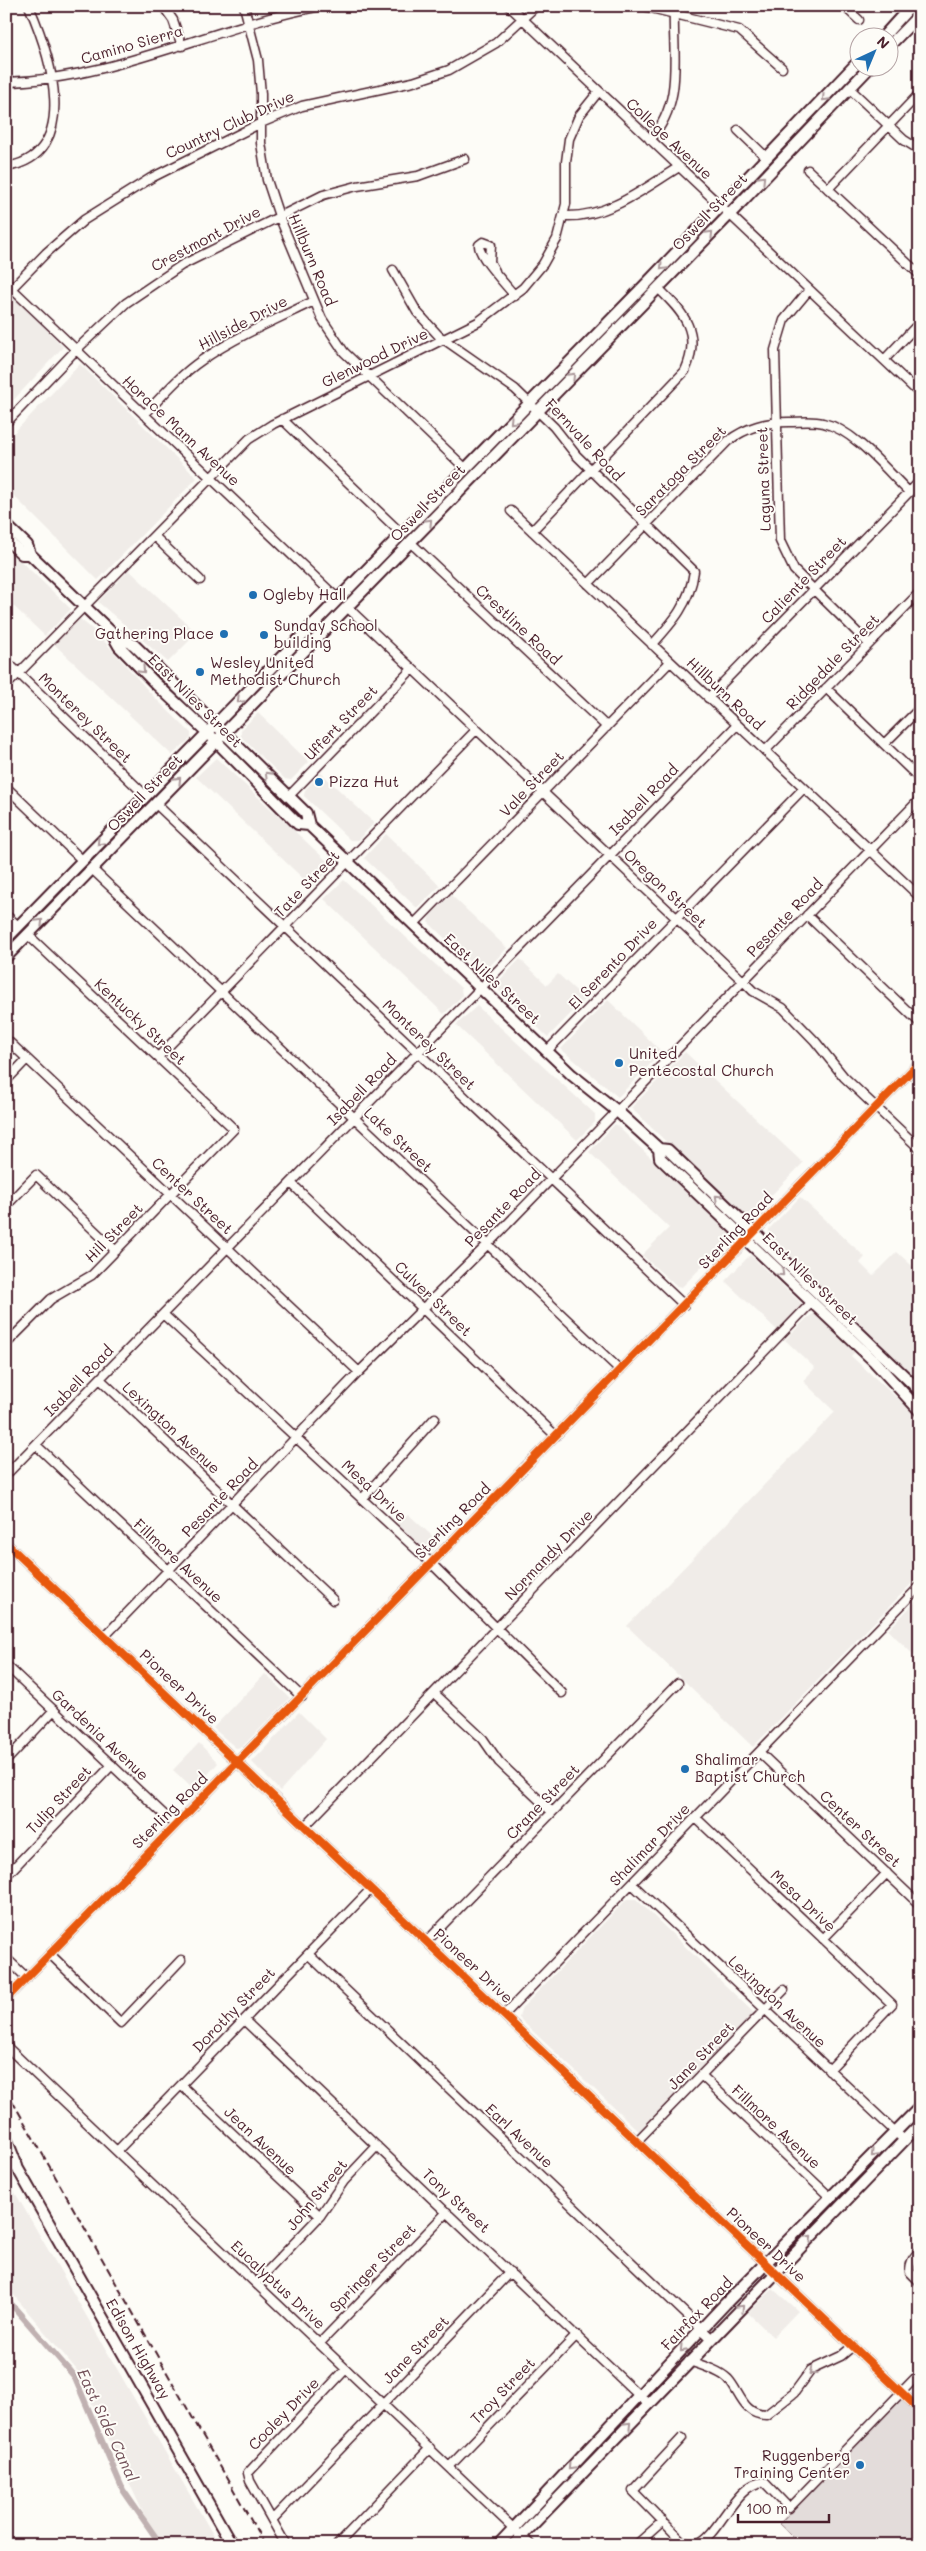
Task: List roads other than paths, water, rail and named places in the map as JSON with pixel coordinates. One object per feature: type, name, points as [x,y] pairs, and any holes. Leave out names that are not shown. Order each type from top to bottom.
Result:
[{"type":"main road","points":[[891,28],[911,6]]},
{"type":"main road","points":[[905,29],[918,6]]},
{"type":"main road","points":[[898,36],[920,14]]},
{"type":"main road","name":"Oswell Street","points":[[6,957],[156,804],[212,737],[216,724],[721,207],[848,73]]},
{"type":"main road","points":[[849,88],[848,81],[851,78]]},
{"type":"main road","name":"Oswell Street","points":[[6,939],[146,795],[212,737],[224,732],[729,215],[858,78]]},
{"type":"main road","name":"East Niles Street","points":[[6,525],[27,545],[30,554],[111,632],[125,653],[298,824],[309,825]]},
{"type":"main road","name":"East Niles Street","points":[[6,539],[22,554],[30,554]]},
{"type":"main road","points":[[346,607],[345,602],[347,598],[378,565],[386,550]]},
{"type":"main road","points":[[299,656],[310,637],[338,606],[339,601],[337,598]]},
{"type":"main road","name":"East Niles Street","points":[[111,632],[134,645],[306,813],[309,825],[546,1051],[617,1110],[659,1149],[660,1158],[750,1235],[920,1391]]},
{"type":"main road","name":"East Niles Street","points":[[750,1235],[812,1302],[879,1366],[920,1411]]},
{"type":"main road","points":[[812,1302],[817,1301],[860,1334]]},
{"type":"main road","points":[[879,1366],[892,1372],[920,1398]]},
{"type":"main road","name":"Fairfax Road","points":[[513,2545],[514,2533],[639,2395],[702,2328],[920,2107]]},
{"type":"main road","name":"Fairfax Road","points":[[498,2545],[514,2533],[648,2404],[920,2124]]},
{"type":"main road","name":"Edison Highway","points":[[6,2138],[18,2169],[232,2545]]},
{"type":"main road","name":"Edison Highway","points":[[6,2156],[18,2169]]},
{"type":"street","points":[[6,167],[30,159],[49,137],[55,111],[46,47],[29,6]]},
{"type":"street","points":[[162,6],[173,20],[182,46]]},
{"type":"street","name":"Hillburn Road","points":[[244,6],[260,77],[264,164],[279,216],[322,320],[337,343],[466,469]]},
{"type":"street","name":"Camino Sierra","points":[[6,82],[51,79],[122,64],[249,23],[321,6]]},
{"type":"street","name":"College Avenue","points":[[509,6],[920,394]]},
{"type":"street","name":"Country Club Drive","points":[[9,286],[62,238],[101,207],[151,178],[261,123],[316,102],[413,82],[449,70],[488,48],[536,6]]},
{"type":"street","points":[[642,6],[674,10],[739,30],[782,68]]},
{"type":"street","points":[[844,6],[859,20]]},
{"type":"street","points":[[650,140],[665,122],[672,104],[674,87],[674,10]]},
{"type":"street","points":[[849,88],[888,126],[920,150]]},
{"type":"street","name":"Glenwood Drive","points":[[6,686],[249,439],[282,419],[443,340],[491,314],[515,296],[543,264],[557,239],[564,216],[569,139],[579,116],[599,91]]},
{"type":"street","points":[[828,189],[920,93]]},
{"type":"street","points":[[738,130],[767,158]]},
{"type":"street","name":"Crestmont Drive","points":[[6,423],[76,350],[126,303],[162,276],[316,198],[342,189],[418,176],[465,159]]},
{"type":"street","points":[[564,216],[587,215],[607,210],[679,167]]},
{"type":"street","points":[[808,170],[920,275]]},
{"type":"street","name":"Fernvale Road","points":[[393,270],[417,312],[443,340],[507,382],[530,403],[591,470],[694,571],[685,605],[673,622],[652,644]]},
{"type":"street","points":[[495,271],[515,296]]},
{"type":"street","name":"Horace Mann Avenue","points":[[9,286],[337,598]]},
{"type":"street","points":[[532,531],[676,383],[688,363],[692,344],[688,324],[678,308],[658,288]]},
{"type":"street","name":"Laguna Street","points":[[809,290],[786,315],[776,339],[776,422],[780,541],[794,570],[869,644]]},
{"type":"street","name":"Hillside Drive","points":[[144,415],[201,360],[232,342],[314,301]]},
{"type":"street","points":[[884,360],[920,322]]},
{"type":"street","points":[[282,419],[402,534]]},
{"type":"street","name":"Saratoga Street","points":[[588,584],[728,441],[754,426],[776,422],[812,421],[835,427],[844,432],[909,492]]},
{"type":"street","name":"Caliente Street","points":[[708,698],[920,481]]},
{"type":"street","name":"Hillburn Road","points":[[511,511],[920,897]]},
{"type":"street","points":[[154,536],[200,580]]},
{"type":"street","name":"Crestline Road","points":[[410,542],[607,727]]},
{"type":"street","name":"Ridgedale Street","points":[[765,751],[920,592]]},
{"type":"street","name":"Oregon Street","points":[[346,607],[753,991],[775,1003],[789,1014],[816,1040],[844,1077],[920,1149]]},
{"type":"street","name":"Monterey Street","points":[[6,661],[146,795]]},
{"type":"street","name":"Vale Street","points":[[413,925],[670,662]]},
{"type":"street","name":"Uffert Street","points":[[289,796],[412,669]]},
{"type":"street","points":[[826,688],[920,779]]},
{"type":"street","points":[[884,744],[920,708]]},
{"type":"street","name":"Isabell Road","points":[[6,1475],[737,725]]},
{"type":"street","name":"Tate Street","points":[[158,1057],[476,730]]},
{"type":"street","points":[[6,787],[82,860]]},
{"type":"street","name":"El Serento Drive","points":[[546,1051],[804,788]]},
{"type":"street","name":"Pesante Road","points":[[105,1636],[233,1506],[295,1438],[488,1244],[920,799]]},
{"type":"street","name":"Monterey Street","points":[[156,804],[684,1305]]},
{"type":"street","name":"Lake Street","points":[[92,869],[620,1370]]},
{"type":"street","points":[[6,915],[18,926]]},
{"type":"street","points":[[807,916],[920,1023]]},
{"type":"street","name":"Kentucky Street","points":[[28,934],[234,1129]]},
{"type":"street","name":"Center Street","points":[[6,1040],[360,1372]]},
{"type":"street","points":[[6,1081],[27,1059]]},
{"type":"street","name":"Sterling Road","points":[[6,1999],[920,1062]]},
{"type":"street","name":"Hill Street","points":[[6,1344],[50,1299],[86,1280],[234,1129]]},
{"type":"street","points":[[6,1206],[36,1175],[116,1251]]},
{"type":"street","name":"Culver Street","points":[[291,1183],[556,1436]]},
{"type":"street","name":"Normandy Drive","points":[[305,1826],[812,1302]]},
{"type":"street","name":"Mesa Drive","points":[[163,1314],[431,1563],[562,1693]]},
{"type":"street","name":"Lexington Avenue","points":[[100,1380],[332,1600]]},
{"type":"street","points":[[362,1499],[436,1418]]},
{"type":"street","name":"Fillmore Avenue","points":[[36,1445],[302,1697]]},
{"type":"street","name":"Pioneer Drive","points":[[6,1543],[920,2410]]},
{"type":"street","name":"Shalimar Drive","points":[[504,2015],[920,1586]]},
{"type":"street","name":"Gardenia Avenue","points":[[6,1665],[175,1824]]},
{"type":"street","name":"Crane Street","points":[[427,1942],[678,1682]]},
{"type":"street","points":[[434,1692],[483,1739],[499,1762],[552,1812]]},
{"type":"street","points":[[6,1761],[54,1710]]},
{"type":"street","name":"Center Street","points":[[759,1752],[920,1904]]},
{"type":"street","name":"Tulip Street","points":[[6,1876],[112,1765]]},
{"type":"street","name":"Mesa Drive","points":[[696,1818],[892,2004],[829,2070]]},
{"type":"street","points":[[823,1939],[887,1873]]},
{"type":"street","name":"Lexington Avenue","points":[[632,1884],[904,2140]]},
{"type":"street","name":"Dorothy Street","points":[[117,2151],[371,1889]]},
{"type":"street","points":[[50,1954],[121,2023],[181,1960]]},
{"type":"street","name":"Earl Avenue","points":[[308,1954],[711,2338]]},
{"type":"street","points":[[6,1958],[27,1978]]},
{"type":"street","name":"Jane Street","points":[[637,2141],[784,1990]]},
{"type":"street","name":"Tony Street","points":[[244,2020],[648,2404]]},
{"type":"street","name":"Eucalyptus Drive","points":[[6,2046],[450,2466],[514,2533],[531,2545]]},
{"type":"street","name":"Fillmore Avenue","points":[[701,2075],[831,2198]]},
{"type":"street","name":"Jean Avenue","points":[[181,2085],[320,2216]]},
{"type":"street","name":"John Street","points":[[256,2283],[320,2216],[344,2181],[377,2146]]},
{"type":"street","name":"Springer Street","points":[[320,2343],[447,2212]]},
{"type":"street","points":[[920,2250],[911,2259],[910,2266],[910,2272],[920,2282]]},
{"type":"street","name":"Jane Street","points":[[272,2520],[510,2272]]},
{"type":"street","name":"Troy Street","points":[[450,2466],[577,2335]]},
{"type":"street","points":[[689,2361],[726,2377],[745,2406],[766,2415],[794,2393],[811,2370],[841,2356],[853,2346]]},
{"type":"street","name":"Cooley Drive","points":[[272,2520],[248,2473],[251,2467],[346,2369]]},
{"type":"street","points":[[682,2438],[633,2491],[682,2542],[691,2544],[702,2541],[754,2484],[764,2482],[789,2508],[920,2373]]},
{"type":"street","points":[[337,2545],[430,2448]]},
{"type":"street","points":[[272,2520],[286,2545]]},
{"type":"street","points":[[636,2545],[663,2521]]},
{"type":"street","points":[[492,2545],[514,2533]]},
{"type":"waterway","name":"East Side Canal","points":[[6,2298],[74,2376],[123,2490],[161,2545]]},
{"type":"railway","points":[[6,2090],[265,2545]]},
{"type":"place","name":"Ogleby Hall","points":[[253,595]]},
{"type":"place","name":"Gathering Place","points":[[224,634]]},
{"type":"place","name":"Sunday School building","points":[[264,635]]},
{"type":"place","name":"Wesley United Methodist Church","points":[[200,672]]},
{"type":"place","name":"Pizza Hut","points":[[319,782]]},
{"type":"place","name":"United Pentecostal Church","points":[[619,1063]]},
{"type":"place","name":"Shalimar Baptist Church","points":[[685,1769]]},
{"type":"place","name":"Ruggenberg Training Center","points":[[860,2465]]}]
